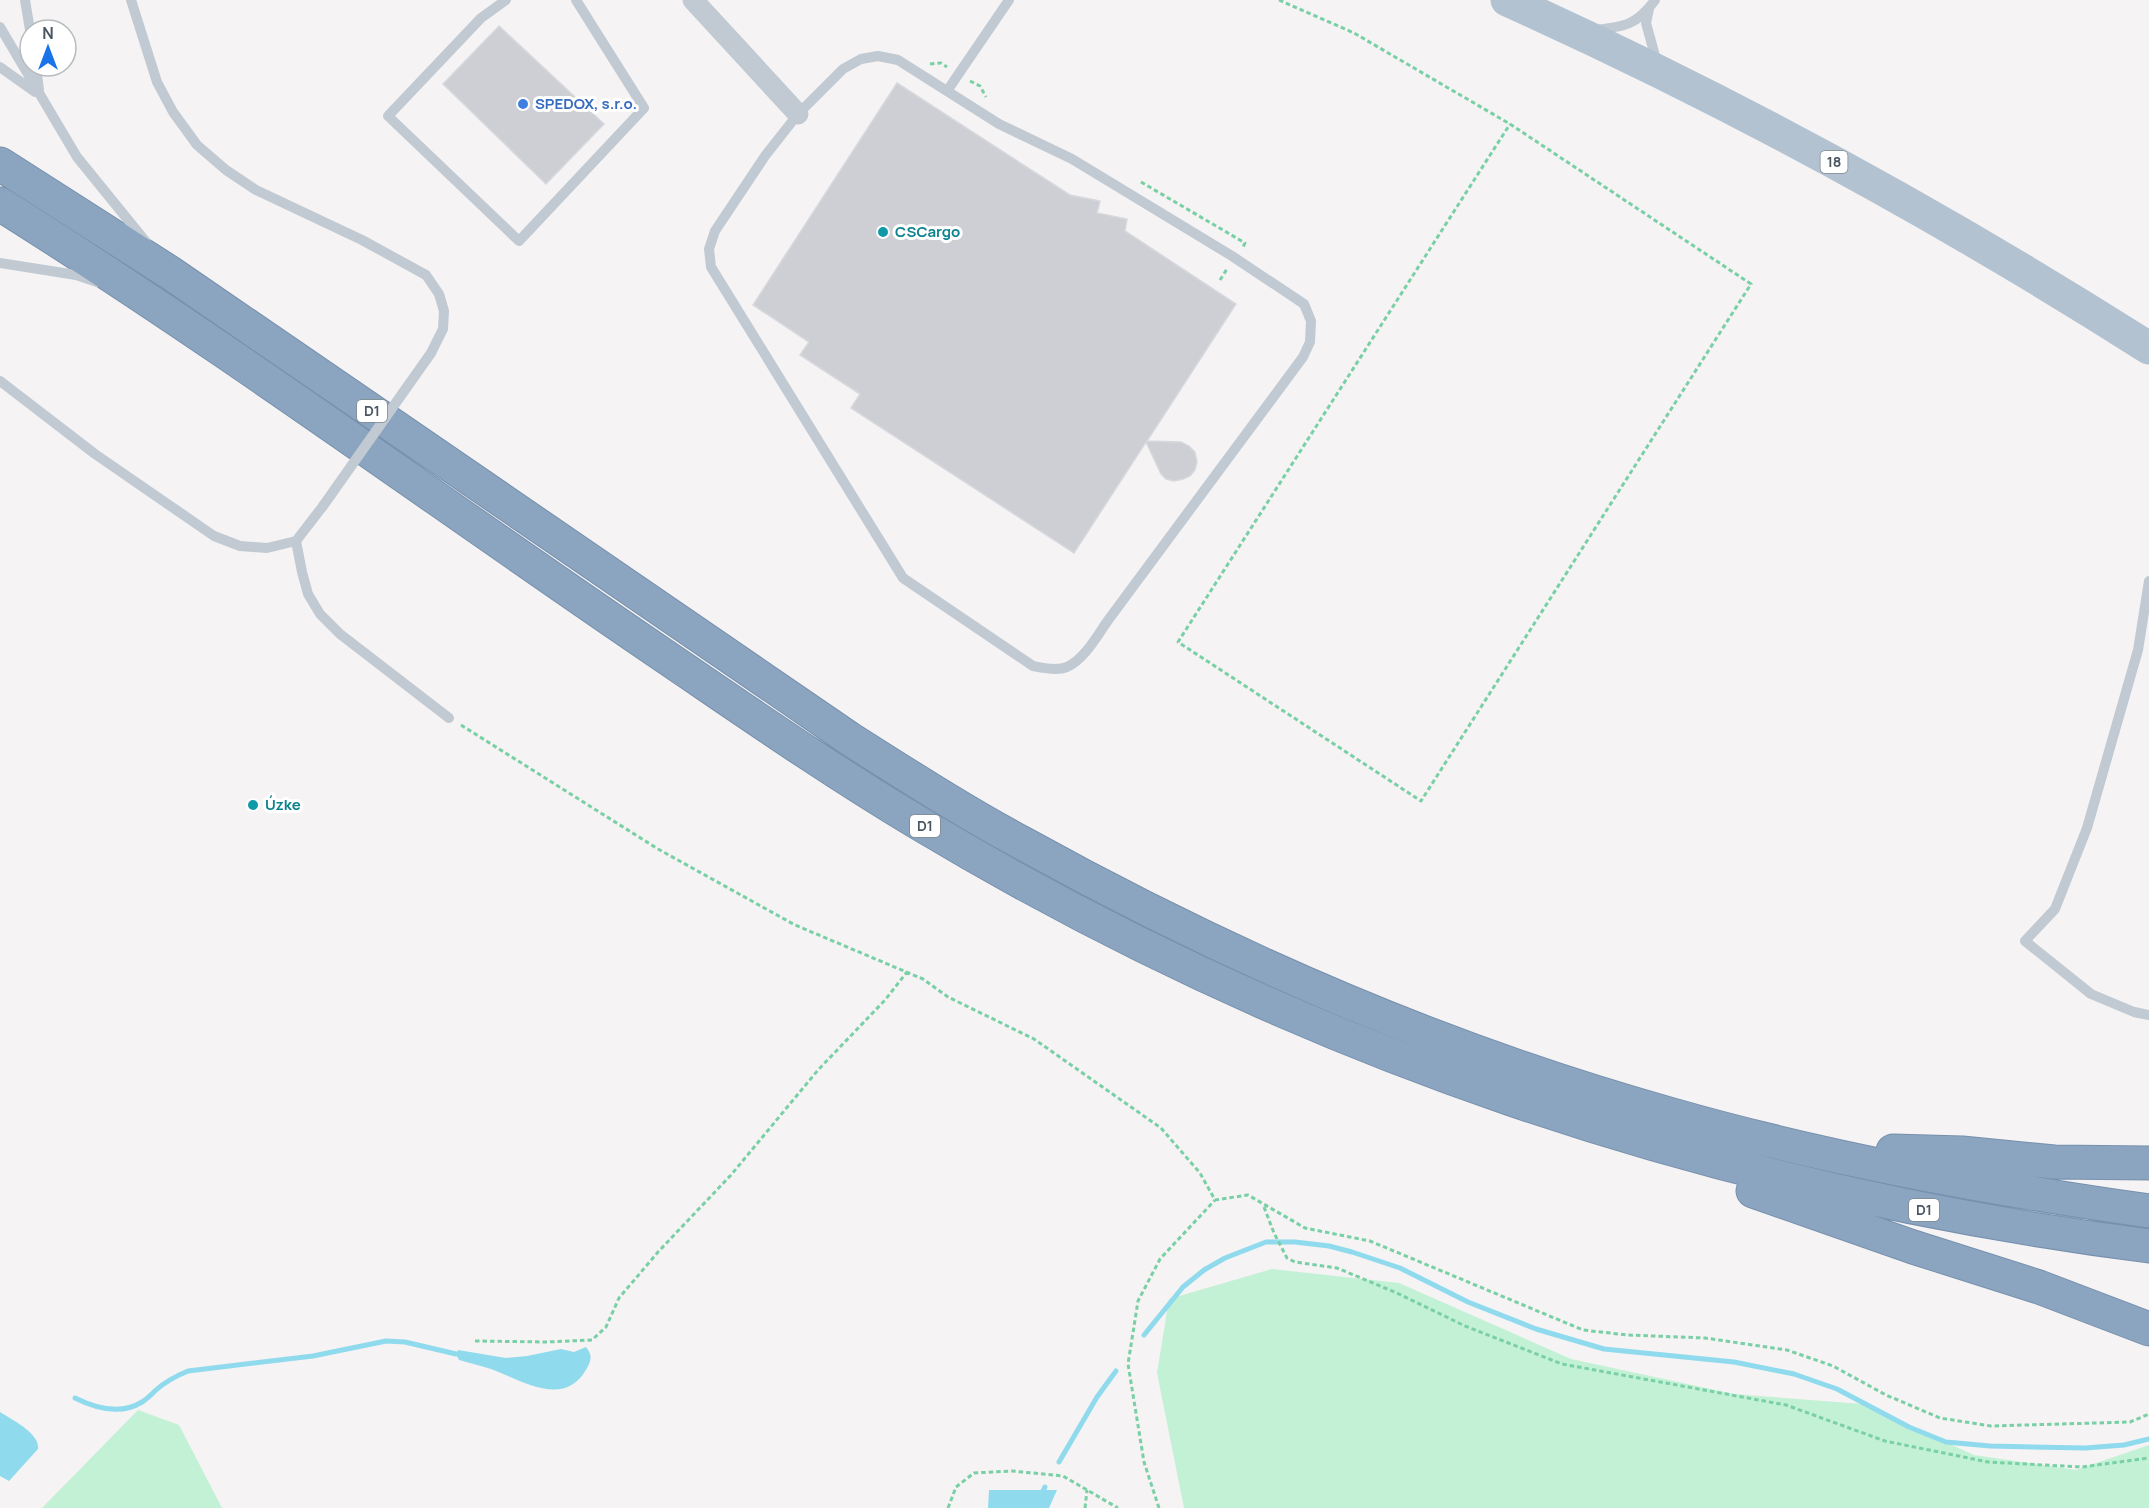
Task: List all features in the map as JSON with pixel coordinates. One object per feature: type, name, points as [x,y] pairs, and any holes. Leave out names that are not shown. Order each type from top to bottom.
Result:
[{"type":"highway","name":"D1","points":[[0,164],[169,272],[850,739],[962,808],[1115,894],[1300,982],[1466,1048],[1579,1088],[1800,1149],[2028,1194],[2149,1211]]},
{"type":"highway","name":"D1","points":[[0,204],[145,298],[786,738],[918,822],[1107,929],[1187,968],[1296,1017],[1409,1063],[1583,1124],[1701,1159],[1819,1188],[1943,1214],[2149,1246]]},
{"type":"highway","points":[[1800,1149],[1962,1154],[2054,1162],[2149,1163]]},
{"type":"highway","points":[[1701,1159],[1742,1188],[1913,1247],[2039,1287],[2139,1325]]},
{"type":"highway","points":[[2028,1194],[2149,1190]]},
{"type":"main road","name":"18","points":[[1507,0],[1660,73],[1875,184],[2055,288],[2149,348]]},
{"type":"street","points":[[693,0],[798,114]]},
{"type":"lane","points":[[26,0],[28,18]]},
{"type":"lane","points":[[0,381],[95,454],[214,536],[240,546],[267,548],[296,541],[431,353],[443,329],[444,311],[439,294],[426,275],[362,240],[256,190],[226,170],[197,145],[172,112],[157,81],[131,0]]},
{"type":"lane","points":[[506,0],[482,18],[388,116],[519,242],[644,108],[576,0]]},
{"type":"lane","points":[[947,91],[1010,0]]},
{"type":"lane","points":[[1577,32],[1628,25],[1652,4]]},
{"type":"lane","points":[[1652,4],[1646,17],[1648,33],[1660,73]]},
{"type":"lane","points":[[0,27],[77,157],[169,272]]},
{"type":"lane","points":[[878,56],[898,60],[947,91],[999,124],[1072,159],[1232,256],[1304,304],[1311,321],[1310,342],[1303,357],[1080,658],[1067,667],[1052,669],[1033,666],[903,578],[711,267],[709,249],[715,231],[765,156],[798,114],[843,69],[861,59],[878,56]]},
{"type":"lane","points":[[0,67],[40,96]]},
{"type":"lane","points":[[38,78],[40,96]]},
{"type":"lane","points":[[0,262],[76,275],[145,298]]},
{"type":"lane","points":[[296,541],[308,594],[320,614],[340,633],[449,718]]},
{"type":"lane","points":[[2149,581],[2138,650],[2087,828],[2055,909],[2025,941],[2091,994],[2134,1012],[2149,1015]]},
{"type":"path","points":[[1279,0],[1354,33],[1510,124],[1751,284],[1421,801],[1178,642],[1510,124]]},
{"type":"path","points":[[449,718],[668,854],[795,925],[923,979],[948,997],[1034,1039],[1161,1128],[1200,1173],[1215,1200]]},
{"type":"path","points":[[475,1341],[592,1340],[606,1327],[620,1298],[658,1252],[731,1174],[818,1070],[885,1000],[907,972]]},
{"type":"path","points":[[1159,1508],[1144,1462],[1128,1364],[1138,1301],[1161,1259],[1215,1200],[1248,1195],[1305,1228],[1334,1232],[1380,1245],[1583,1330],[1628,1335],[1705,1338],[1787,1350],[1833,1366],[1886,1395],[1940,1418],[1991,1426],[2130,1422],[2149,1414]]},
{"type":"path","points":[[1264,1205],[1274,1233],[1287,1258],[1296,1262],[1337,1268],[1397,1293],[1465,1326],[1562,1364],[1786,1405],[1885,1441],[1988,1461],[2082,1467],[2149,1458]]},
{"type":"path","points":[[948,1508],[956,1487],[974,1473],[1012,1471],[1063,1476],[1118,1508]]},
{"type":"path","points":[[1085,1508],[1087,1490]]},
{"type":"green space","points":[[1272,1269],[1399,1283],[1571,1359],[1734,1394],[1862,1404],[1974,1455],[2076,1470],[2149,1445],[2149,1508],[1184,1508],[1157,1373],[1169,1299]]},
{"type":"green space","points":[[138,1410],[179,1425],[222,1508],[42,1508]]},
{"type":"water","points":[[586,1347],[591,1357],[587,1368],[578,1380],[567,1387],[555,1389],[530,1385],[491,1369],[459,1360],[456,1354],[458,1350],[506,1358],[561,1349],[574,1352]]},
{"type":"water","points":[[0,1412],[30,1432],[35,1438],[38,1449],[9,1481],[0,1476]]},
{"type":"water","points":[[989,1490],[1057,1490],[1049,1508],[988,1508]]},
{"type":"building","name":"SPEDOX, s.r.o.","points":[[499,26],[604,124],[546,184],[443,84]]},
{"type":"building","points":[[897,83],[1070,195],[1100,201],[1097,213],[1127,219],[1125,231],[1236,304],[1147,441],[1181,442],[1189,446],[1195,452],[1197,462],[1195,470],[1183,479],[1174,481],[1166,479],[1161,474],[1146,442],[1074,553],[851,408],[860,394],[800,355],[809,342],[753,305]]},
{"type":"waterway","points":[[1144,1335],[1183,1287],[1204,1270],[1225,1258],[1266,1242],[1295,1242],[1329,1246],[1400,1268],[1468,1302],[1536,1329],[1604,1349],[1734,1362],[1794,1374],[1837,1389],[1909,1427],[1946,1442],[1990,1446],[2085,1448],[2124,1445],[2149,1439]]},
{"type":"waterway","points":[[75,1398],[108,1409],[125,1408],[142,1402],[167,1381],[188,1371],[313,1356],[386,1341],[405,1342],[456,1354]]},
{"type":"waterway","points":[[1059,1462],[1097,1397],[1116,1371]]},
{"type":"waterway","points":[[1037,1508],[1045,1487]]},
{"type":"place","name":"SPEDOX, s.r.o.","points":[[523,104]]},
{"type":"place","name":"CSCargo","points":[[883,232]]},
{"type":"place","name":"Úzke","points":[[253,805]]}]
